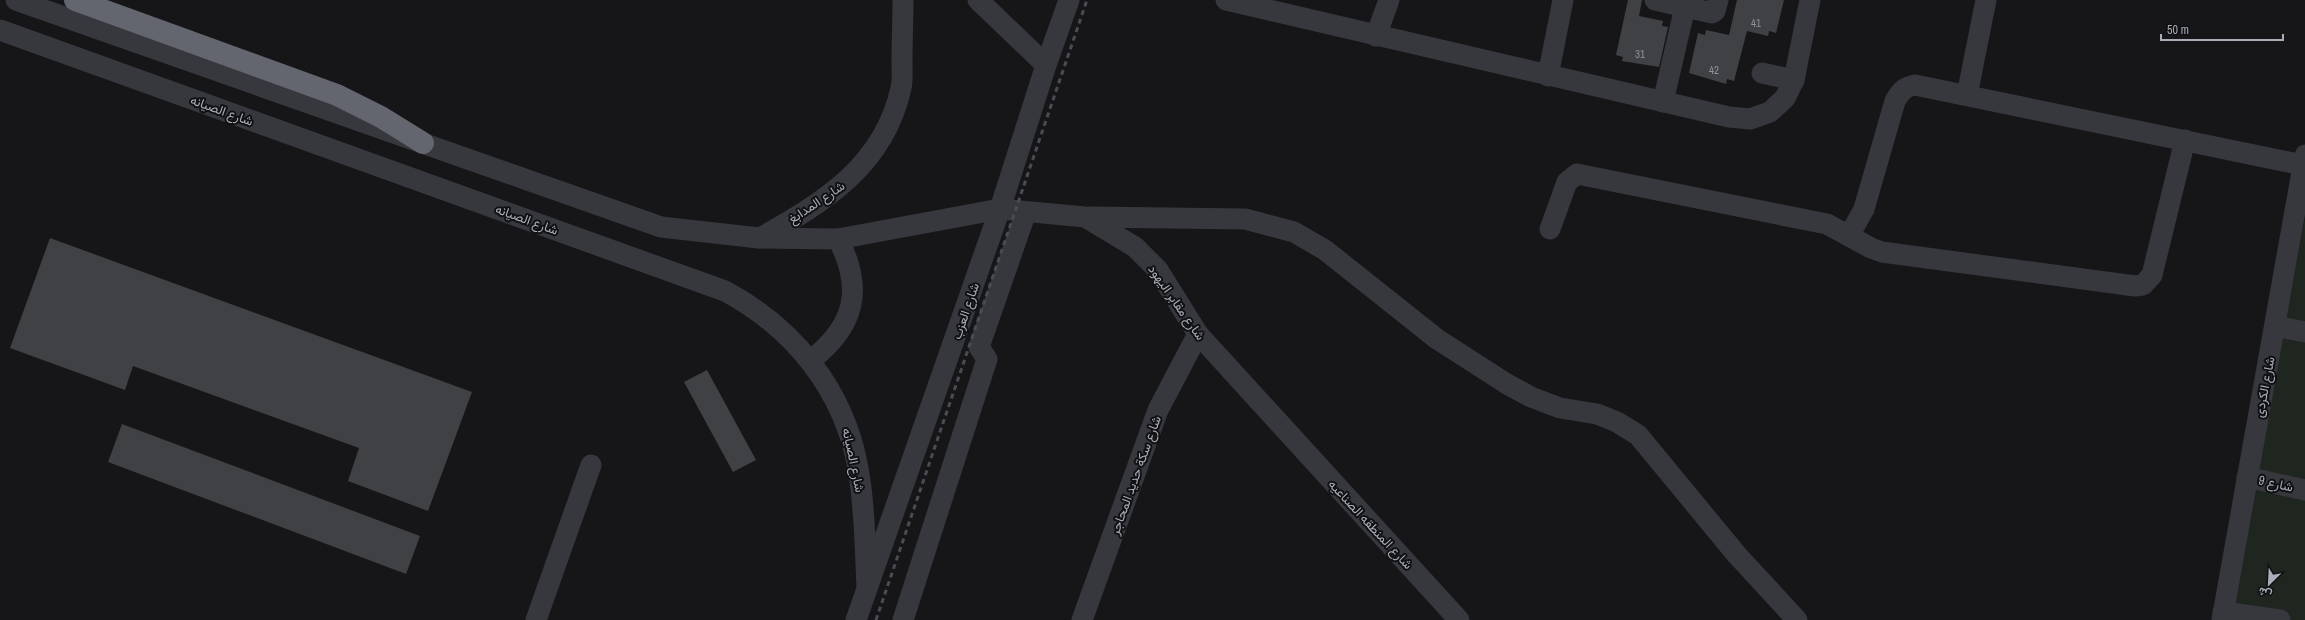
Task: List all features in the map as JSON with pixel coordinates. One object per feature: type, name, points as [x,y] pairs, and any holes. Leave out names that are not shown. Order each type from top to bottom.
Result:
[{"type":"highway","points":[[75,0],[337,95],[381,117],[423,143]]},
{"type":"street","points":[[16,0],[661,227],[759,238],[838,239],[1000,210]]},
{"type":"street","name":"شارع المدابغ","points":[[759,238],[833,193],[860,167],[882,136],[892,115],[901,87],[903,0]]},
{"type":"street","points":[[978,0],[1046,65]]},
{"type":"street","name":"شارع العزب","points":[[856,620],[1000,210],[1046,65],[1069,0]]},
{"type":"street","points":[[1226,0],[1259,4],[1376,36],[1729,117],[1750,119],[1770,112],[1785,98],[1794,80],[1810,0]]},
{"type":"street","points":[[1376,36],[1388,0]]},
{"type":"street","points":[[1548,76],[1563,0]]},
{"type":"street","points":[[1655,0],[1712,13],[1715,11],[1718,0]]},
{"type":"street","points":[[1967,95],[1986,0]]},
{"type":"street","points":[[1663,102],[1685,7]]},
{"type":"street","name":"شارع الصيانه","points":[[0,30],[724,291],[744,301],[768,318],[796,343],[811,360],[835,400],[853,445],[861,493],[867,586]]},
{"type":"street","points":[[1762,73],[1794,80]]},
{"type":"street","points":[[1849,236],[1864,209],[1895,100],[1900,91],[1907,86],[1915,85],[1967,95],[2185,140],[2303,172]]},
{"type":"street","points":[[1550,229],[1567,182],[1578,174],[1827,224],[1871,248],[1882,252],[2135,286],[2143,285],[2152,275],[2185,140]]},
{"type":"street","name":"شارع الكردى","points":[[2222,616],[2303,172]]},
{"type":"street","name":"شارع مقابر اليهود","points":[[1000,210],[1085,217],[1135,247],[1158,270],[1198,334],[1283,429]]},
{"type":"street","points":[[903,620],[987,359],[979,347],[1026,212]]},
{"type":"street","points":[[1085,217],[1245,219],[1274,225],[1307,239],[1325,250],[1437,339],[1501,381],[1530,397],[1560,408],[1597,414],[1617,422],[1638,434],[1737,554],[1797,620]]},
{"type":"street","points":[[811,360],[829,346],[843,327],[851,306],[853,282],[848,260],[838,239]]},
{"type":"street","points":[[2275,326],[2305,332]]},
{"type":"street","name":"شارع سكة حديد المحاجر","points":[[1082,620],[1158,410],[1198,334]]},
{"type":"street","name":"شارع المنطقه الصناعيه","points":[[1283,429],[1459,620]]},
{"type":"street","points":[[536,620],[591,464]]},
{"type":"street","name":"شارع 9","points":[[2247,477],[2305,490]]},
{"type":"street","points":[[2222,616],[2280,620]]},
{"type":"shaded area","points":[[2305,217],[2305,620],[2229,620]]},
{"type":"building","points":[[1628,0],[1642,0],[1639,16],[1663,21],[1662,26],[1668,27],[1659,67],[1622,61],[1623,57],[1616,55]]},
{"type":"building","points":[[1737,0],[1784,0],[1776,33],[1769,31],[1768,36],[1747,31],[1734,81],[1727,79],[1726,84],[1689,73],[1698,33],[1705,35],[1706,30],[1729,35]]},
{"type":"building","points":[[50,238],[472,392],[428,511],[348,481],[359,448],[133,366],[125,390],[10,348]]},
{"type":"building","points":[[707,370],[756,460],[733,472],[684,382]]},
{"type":"building","points":[[122,424],[420,536],[406,574],[108,462]]},
{"type":"railway","points":[[876,620],[1087,0]]}]
